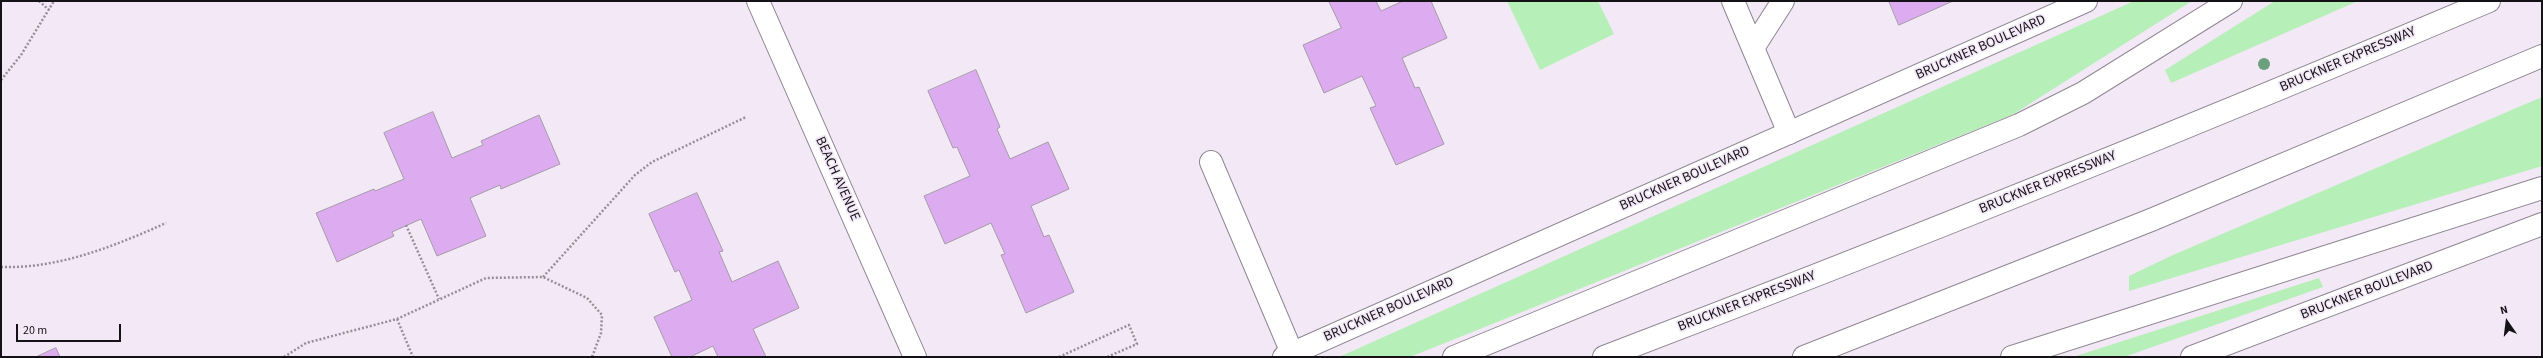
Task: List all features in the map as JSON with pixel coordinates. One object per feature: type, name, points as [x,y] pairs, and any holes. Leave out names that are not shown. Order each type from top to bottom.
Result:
[{"type":"main road","name":"BEACH AVENUE","points":[[758,1],[915,357]]},
{"type":"main road","points":[[1733,1],[1789,134]]},
{"type":"main road","points":[[1753,48],[1783,1]]},
{"type":"main road","name":"BRUCKNER BOULEVARD","points":[[1288,355],[2086,1]]},
{"type":"main road","points":[[1454,357],[2019,125],[2083,92],[2231,1]]},
{"type":"main road","name":"BRUCKNER EXPRESSWAY","points":[[1604,357],[1775,292],[2122,154],[2489,1]]},
{"type":"main road","points":[[1804,357],[2151,220],[2542,56]]},
{"type":"main road","points":[[1211,162],[1288,355]]},
{"type":"main road","points":[[2012,357],[2542,188]]},
{"type":"main road","name":"BRUCKNER BOULEVARD","points":[[2192,357],[2542,224]]},
{"type":"path","points":[[38,1],[48,10]]},
{"type":"path","points":[[1,80],[21,56],[54,1]]},
{"type":"path","points":[[543,277],[635,175],[652,162],[746,117]]},
{"type":"path","points":[[1,267],[50,263],[132,238],[166,223]]},
{"type":"path","points":[[406,225],[439,299]]},
{"type":"path","points":[[284,357],[306,343],[397,318],[486,278],[543,277],[587,298],[602,315],[601,333],[592,357]]},
{"type":"path","points":[[397,318],[413,357]]},
{"type":"path","points":[[1059,357],[1128,325],[1137,344],[1107,357]]},
{"type":"green space","points":[[1507,1],[1598,1],[1614,34],[1540,70]]},
{"type":"green space","points":[[2134,1],[2192,1],[2012,115],[1410,357],[1339,357]]},
{"type":"green space","points":[[2275,1],[2358,1],[2171,83],[2165,70]]},
{"type":"green space","points":[[2542,97],[2542,166],[2129,291],[2129,276],[2173,255]]},
{"type":"green space","points":[[2319,278],[2323,287],[2124,357],[2073,357]]},
{"type":"building","points":[[1329,1],[1376,1],[1381,11],[1403,1],[1431,1],[1447,38],[1402,58],[1415,88],[1419,87],[1444,144],[1396,165],[1370,108],[1376,106],[1362,76],[1324,93],[1303,45],[1341,28]]},
{"type":"building","points":[[1889,1],[1953,1],[1899,25]]},
{"type":"building","points":[[976,70],[1000,127],[997,129],[1010,159],[1048,142],[1069,189],[1031,206],[1044,237],[1049,235],[1074,292],[1026,313],[1001,255],[1005,254],[991,223],[945,244],[924,196],[970,176],[957,147],[953,148],[928,91]]},
{"type":"building","points":[[433,112],[452,158],[483,145],[481,141],[539,115],[560,164],[501,189],[500,185],[470,198],[486,236],[437,256],[421,219],[392,232],[394,236],[337,262],[316,213],[374,189],[375,191],[404,179],[384,133]]},
{"type":"building","points":[[697,193],[723,251],[719,252],[732,282],[778,261],[799,308],[753,329],[766,357],[718,357],[713,346],[690,357],[672,357],[654,317],[692,300],[679,270],[675,272],[649,214]]},
{"type":"building","points":[[56,348],[60,357],[36,357]]}]
